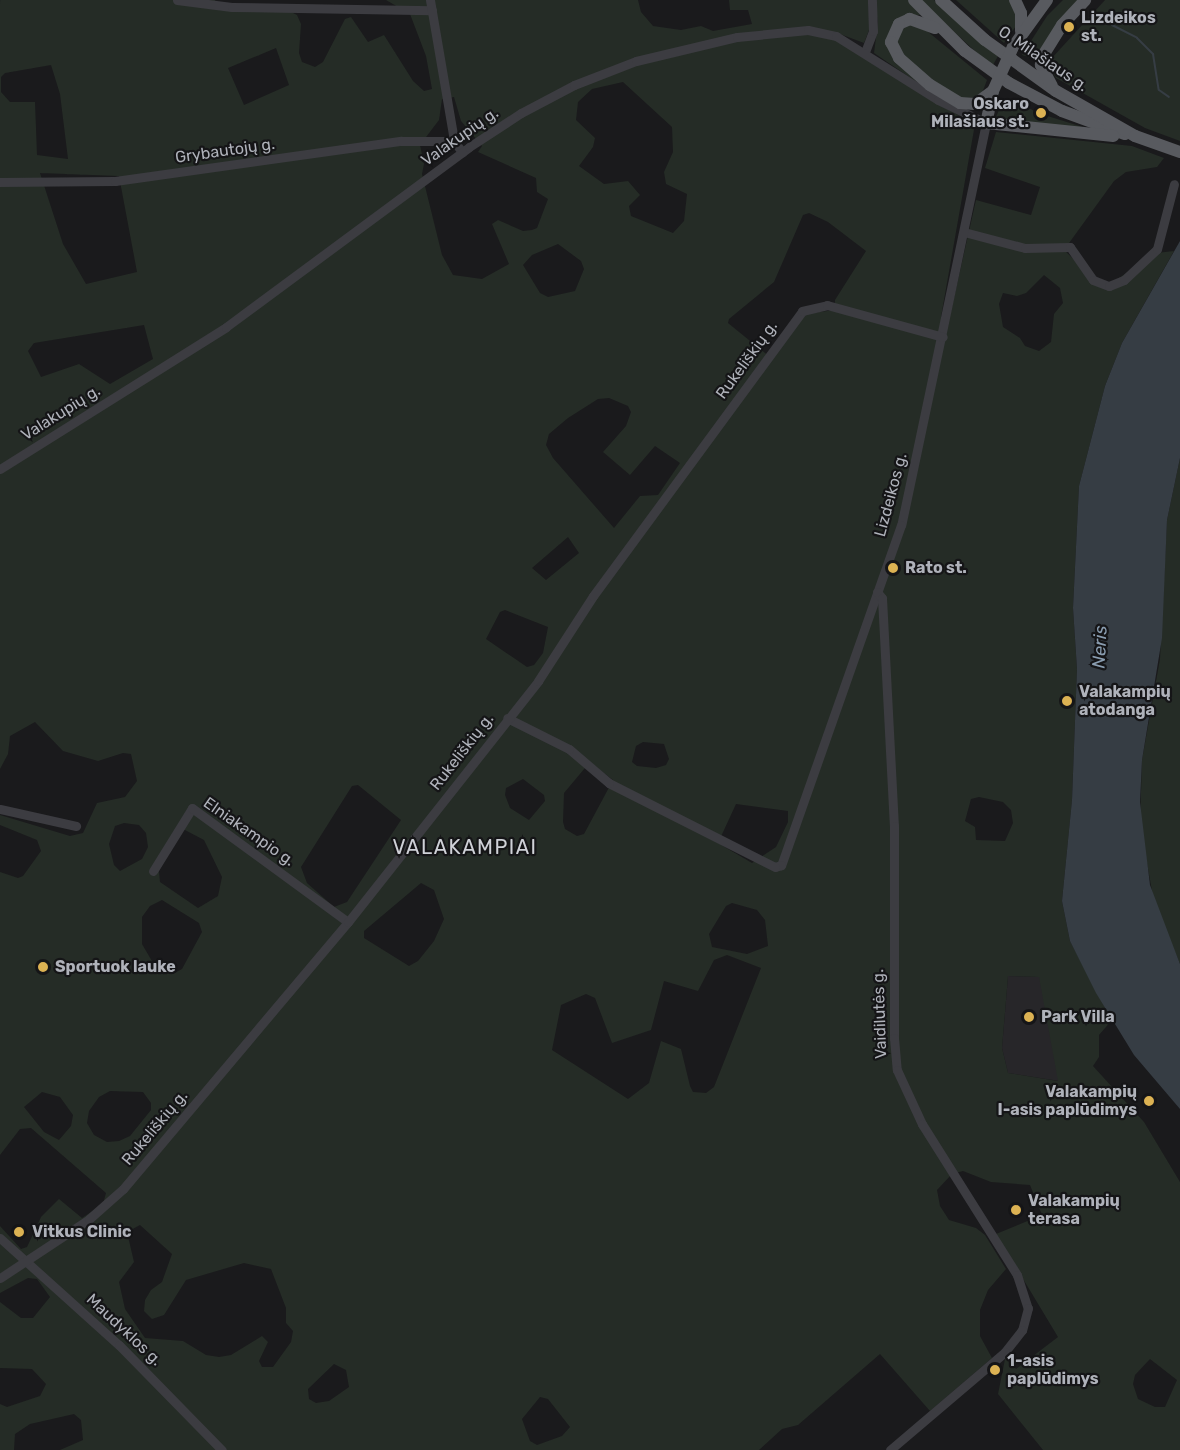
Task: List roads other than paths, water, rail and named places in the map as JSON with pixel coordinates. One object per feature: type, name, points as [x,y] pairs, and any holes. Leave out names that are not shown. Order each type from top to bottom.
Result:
[{"type":"main road","name":"O. Milašiaus g.","points":[[914,0],[944,32],[1032,97],[1103,128],[1135,135]]},
{"type":"main road","name":"O. Milašiaus g.","points":[[941,0],[985,40],[1056,91],[1135,135],[1180,152]]},
{"type":"main road","points":[[1015,0],[1023,21],[1020,35]]},
{"type":"main road","points":[[1047,0],[1013,47],[993,91],[986,123],[1135,135]]},
{"type":"main road","points":[[1056,91],[1043,72],[1042,60],[1062,26],[1085,0]]},
{"type":"main road","points":[[944,32],[910,19],[895,29],[891,42],[899,58],[948,97],[975,104],[993,91]]},
{"type":"street","points":[[177,0],[232,7],[432,10]]},
{"type":"street","points":[[430,0],[454,141],[462,152]]},
{"type":"street","points":[[865,52],[873,31],[872,0]]},
{"type":"street","name":"Valakupių g.","points":[[0,469],[226,327],[462,152],[554,95],[609,70],[683,48],[789,30],[836,36],[923,90],[986,123]]},
{"type":"street","points":[[923,90],[948,97]]},
{"type":"street","name":"Lizdeikos g.","points":[[507,718],[569,749],[609,783],[775,867],[782,863],[901,525],[943,337],[986,123]]},
{"type":"street","name":"Grybautojų g.","points":[[0,182],[116,181],[401,141],[454,141]]},
{"type":"street","points":[[964,232],[1016,247],[1070,247],[1093,279],[1109,286],[1124,280],[1157,249],[1174,184]]},
{"type":"street","name":"Rukeliškių g.","points":[[0,1278],[89,1219],[123,1190],[348,922],[538,681],[593,596],[802,311],[827,305],[943,337]]},
{"type":"street","name":"Vaidilutės g.","points":[[878,592],[882,598],[894,826],[894,1038],[897,1070],[922,1124],[1017,1275],[1028,1308],[1023,1330],[1006,1351],[890,1450]]},
{"type":"street","name":"Elniakampio g.","points":[[153,872],[192,808],[348,922]]},
{"type":"street","points":[[0,809],[76,826]]},
{"type":"street","name":"Maudyklos g.","points":[[0,1238],[28,1260],[176,1400],[222,1450]]},
{"type":"water","name":"Neris","points":[[1180,241],[1180,458],[1167,520],[1162,638],[1142,760],[1140,802],[1150,885],[1180,964],[1180,1109],[1134,1055],[1096,993],[1070,941],[1062,901],[1072,800],[1077,669],[1073,608],[1079,486],[1105,386],[1122,343]]},
{"type":"waterway","points":[[1110,12],[1112,25],[1137,38],[1153,54],[1159,90],[1169,97]]},
{"type":"place","name":"Lizdeikos st.","points":[[1069,27]]},
{"type":"place","name":"Oskaro Milašiaus st.","points":[[1041,113]]},
{"type":"place","name":"Rato st.","points":[[893,568]]},
{"type":"place","name":"Valakampių atodanga","points":[[1067,701]]},
{"type":"place","name":"Sportuok lauke","points":[[43,967]]},
{"type":"place","name":"Park Villa","points":[[1029,1017]]},
{"type":"place","name":"Valakampių I-asis paplūdimys","points":[[1149,1101]]},
{"type":"place","name":"Valakampių terasa","points":[[1016,1210]]},
{"type":"place","name":"Vitkus Clinic","points":[[19,1232]]},
{"type":"place","name":"1-asis paplūdimys","points":[[995,1370]]},
{"type":"district","name":"VALAKAMPIAI","points":[[465,847]]}]
